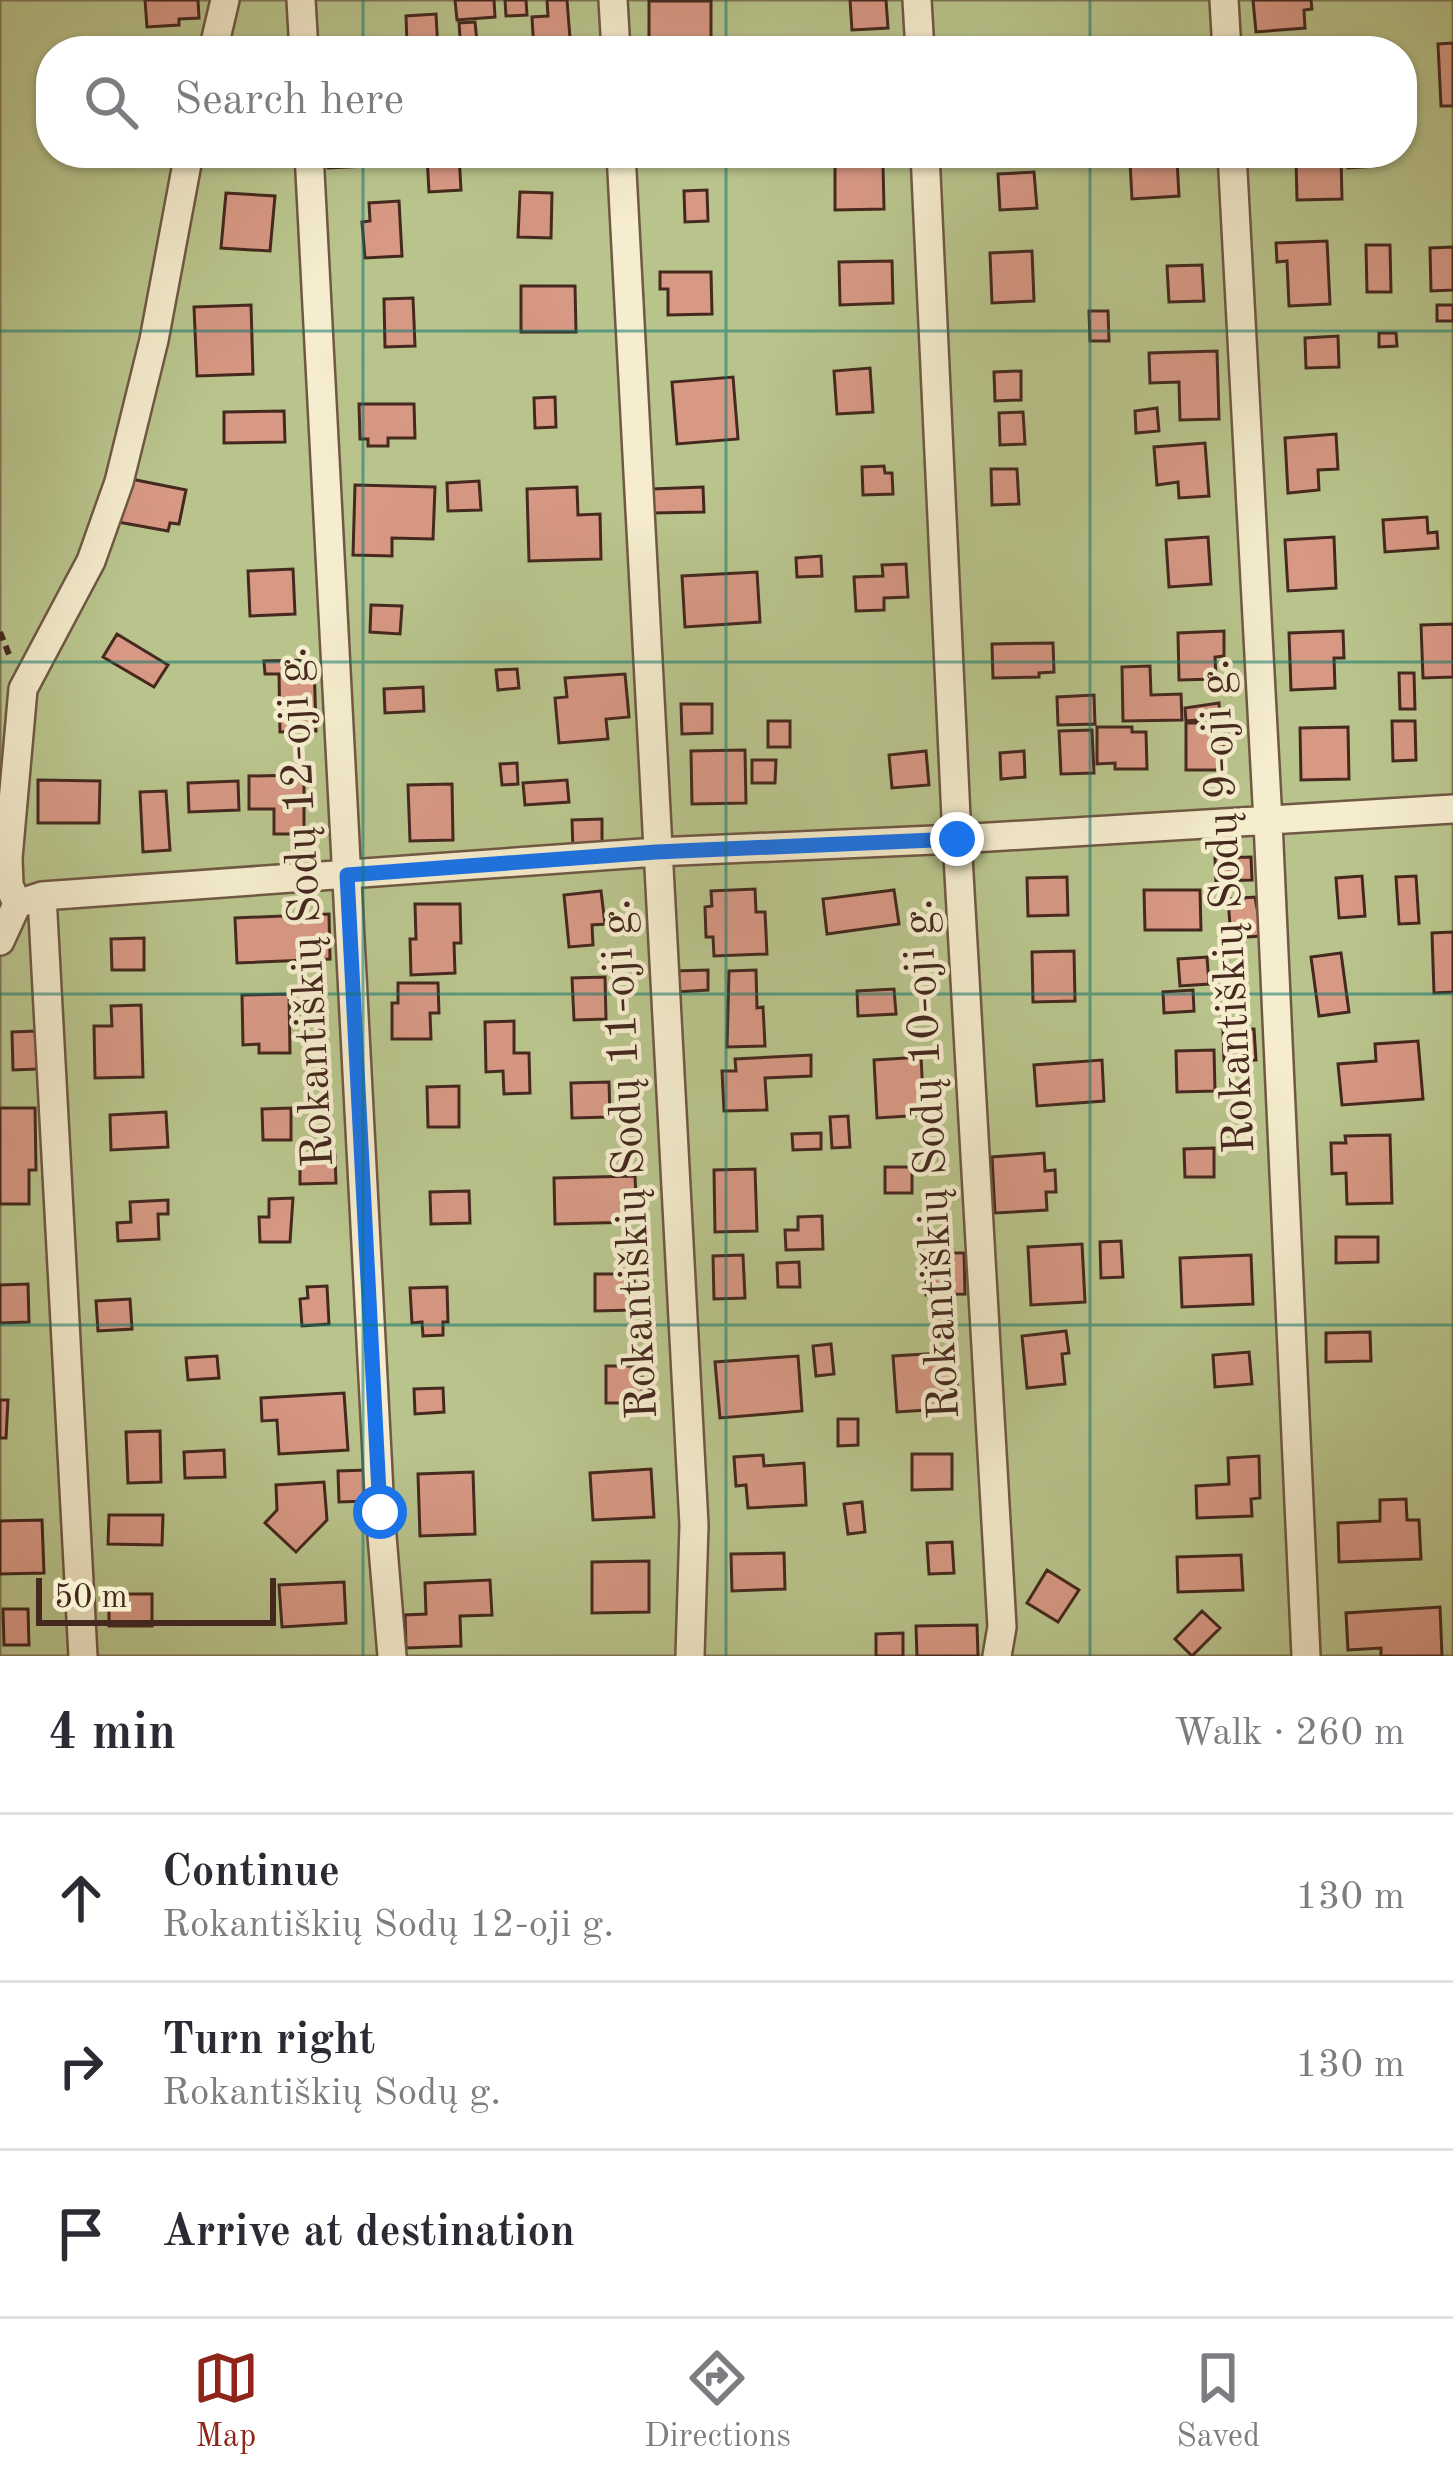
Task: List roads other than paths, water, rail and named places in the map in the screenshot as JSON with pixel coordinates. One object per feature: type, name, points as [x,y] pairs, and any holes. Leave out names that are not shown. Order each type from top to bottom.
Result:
[{"type":"street","points":[[217,36],[225,0]]},
{"type":"street","points":[[302,0],[303,36]]},
{"type":"street","points":[[614,0],[615,36]]},
{"type":"street","points":[[917,0],[919,36]]},
{"type":"street","points":[[1224,0],[1225,36]]},
{"type":"street","points":[[186,168],[154,340],[119,482],[91,561],[22,688],[4,859],[9,885],[29,900],[656,852],[1453,809]]},
{"type":"street","name":"Rokantiškių Sodų 12-oji g.","points":[[310,168],[380,1512],[392,1656]]},
{"type":"street","name":"Rokantiškių Sodų 11-oji g.","points":[[622,168],[694,1525],[690,1656]]},
{"type":"street","name":"Rokantiškių Sodų 10-oji g.","points":[[926,168],[957,839],[1002,1628],[997,1656]]},
{"type":"street","name":"Rokantiškių Sodų 9-oji g.","points":[[1233,168],[1306,1656]]},
{"type":"street","points":[[0,940],[29,900]]},
{"type":"street","points":[[29,900],[83,1656]]}]
